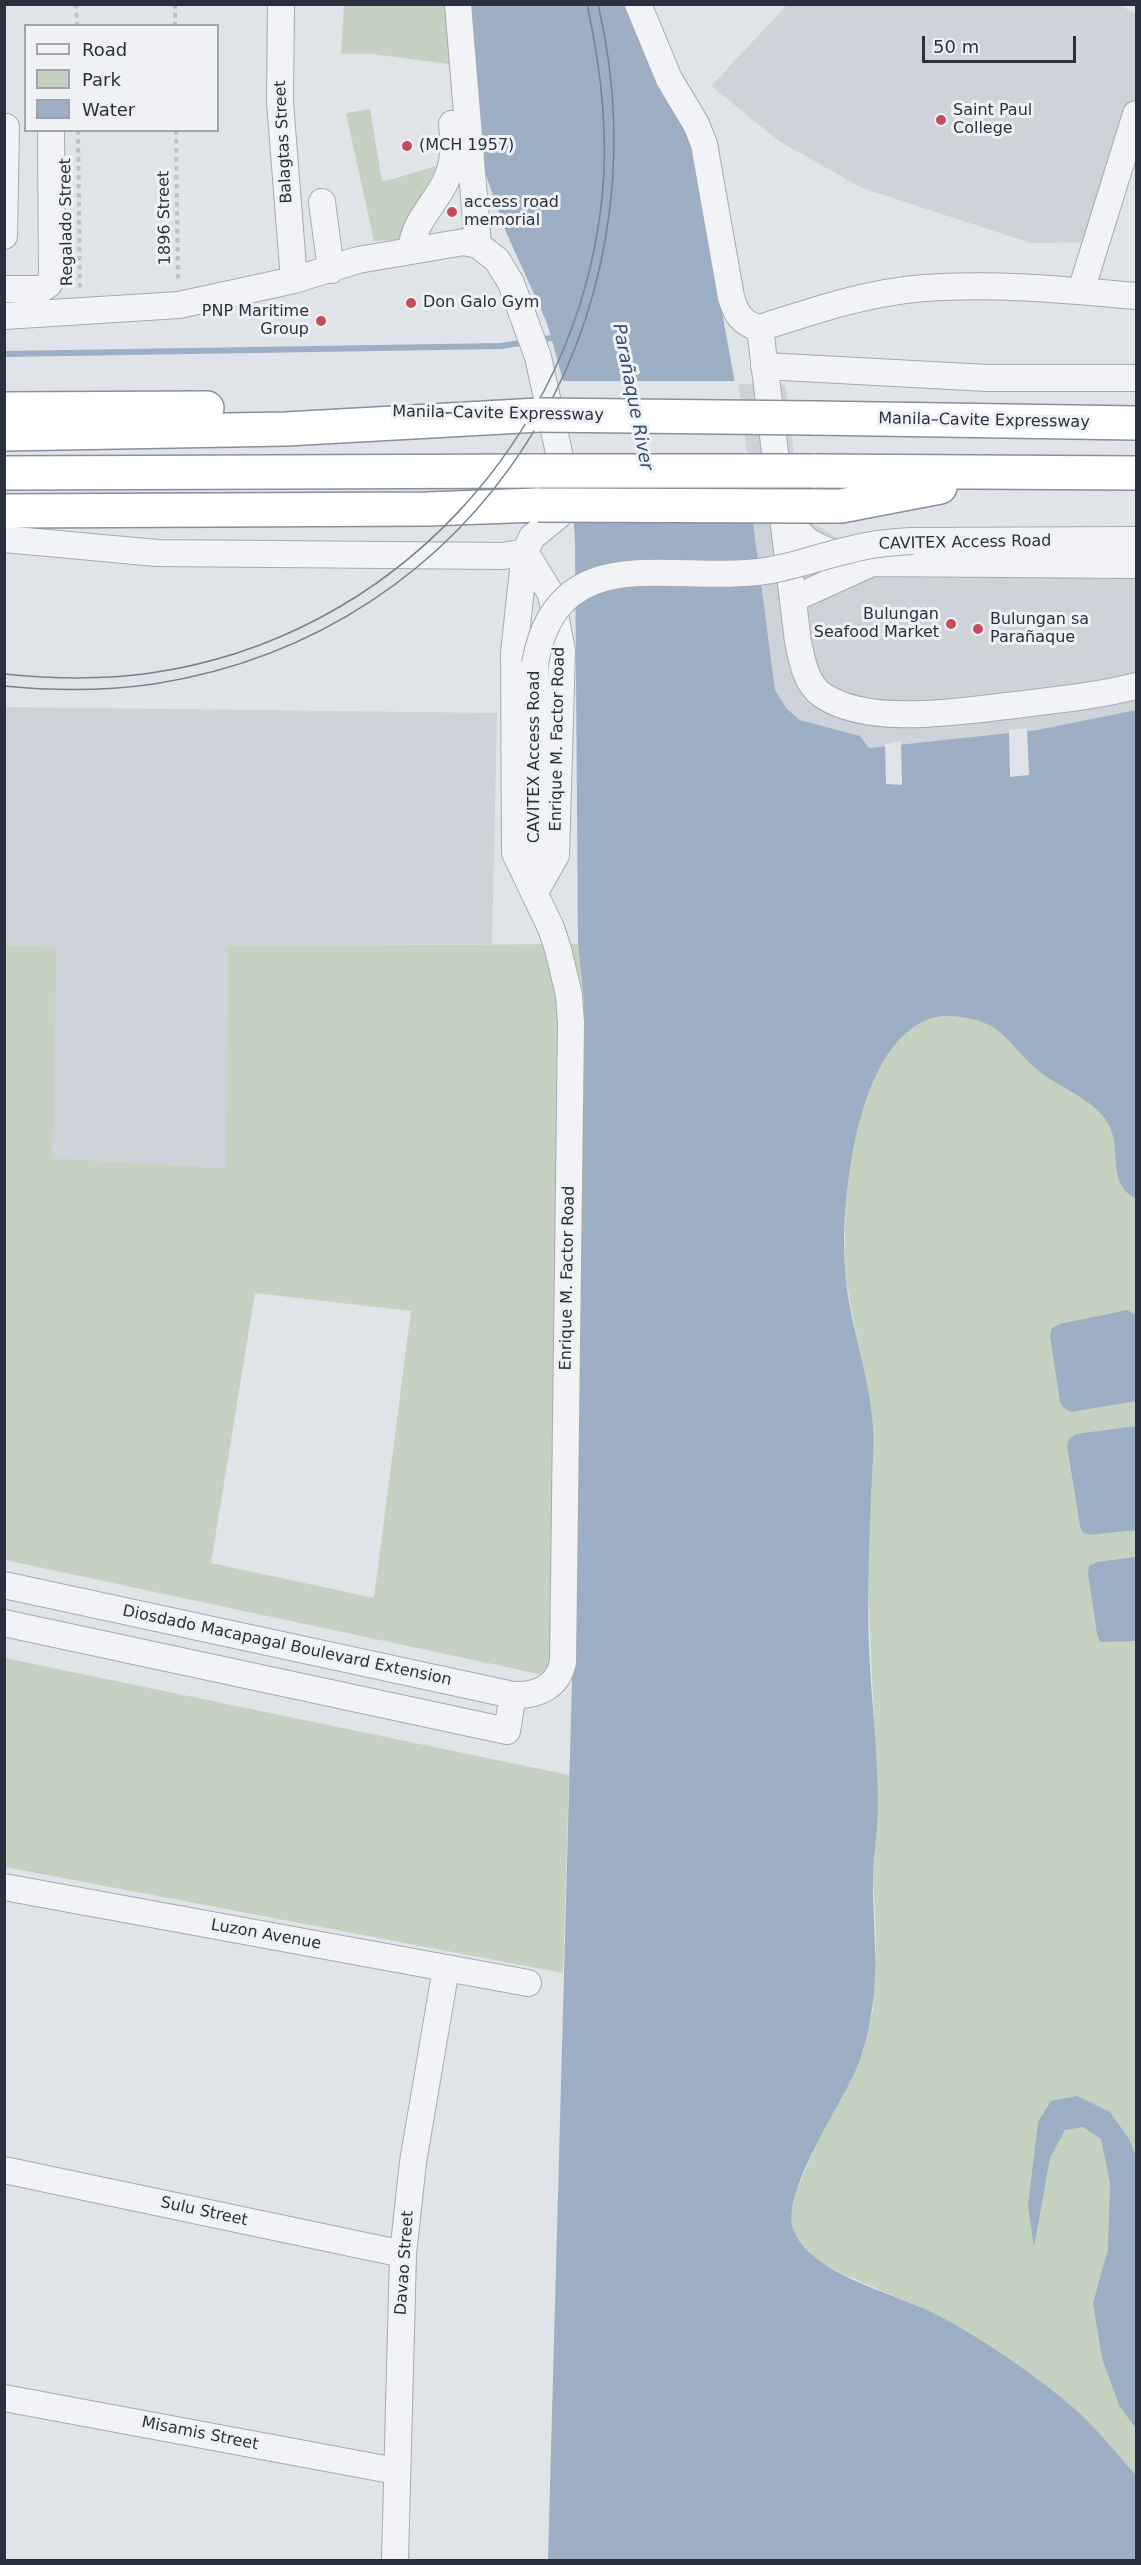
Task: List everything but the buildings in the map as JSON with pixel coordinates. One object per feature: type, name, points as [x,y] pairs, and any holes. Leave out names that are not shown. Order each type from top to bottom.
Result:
[{"type":"highway","name":"Manila–Cavite Expressway","points":[[4,409],[180,408],[1137,423]]},
{"type":"highway","points":[[4,434],[286,429],[539,415]]},
{"type":"highway","points":[[4,473],[538,471],[1137,473]]},
{"type":"highway","points":[[4,511],[427,509],[538,505],[798,511],[841,506],[1016,472]]},
{"type":"street","name":"Balagtas Street","points":[[281,4],[279,102],[294,280]]},
{"type":"street","points":[[458,4],[478,245]]},
{"type":"street","points":[[638,4],[669,79],[696,124],[704,144],[735,310],[742,320],[760,328],[875,295],[924,288],[971,286],[1137,296]]},
{"type":"street","points":[[411,251],[412,239],[429,205],[448,176],[455,146],[449,109]]},
{"type":"street","points":[[1082,291],[1137,114]]},
{"type":"street","points":[[4,236],[6,127]]},
{"type":"street","points":[[4,289],[42,289],[49,284],[52,275],[51,132]]},
{"type":"street","points":[[322,202],[331,270]]},
{"type":"street","points":[[4,316],[80,313],[178,305],[294,280],[358,260],[464,242],[478,245],[497,260],[511,283],[524,313],[538,357],[566,480],[565,503],[558,516],[532,537],[525,552],[503,556],[157,553],[4,539]]},
{"type":"street","points":[[760,328],[765,366],[798,511],[810,542],[857,561],[872,563],[1137,565]]},
{"type":"street","points":[[765,366],[988,378],[1137,378]]},
{"type":"street","points":[[798,511],[793,599],[798,642],[809,680],[820,693],[833,701],[856,708],[914,715],[1066,699],[1137,686]]},
{"type":"street","name":"CAVITEX Access Road","points":[[535,892],[535,664],[543,630],[551,615],[572,593],[600,579],[637,574],[748,573],[786,567],[866,546],[913,541],[1137,540]]},
{"type":"street","name":"Enrique M. Factor Road","points":[[525,552],[551,594],[562,651],[556,855],[535,892]]},
{"type":"street","name":"Enrique M. Factor Road","points":[[525,552],[514,653],[515,853],[551,928],[564,970],[571,1023],[561,1670]]},
{"type":"street","points":[[793,599],[872,563]]},
{"type":"street","name":"Diosdado Macapagal Boulevard Extension","points":[[4,1585],[513,1695],[524,1696],[542,1691],[554,1681],[561,1670]]},
{"type":"street","points":[[4,1623],[507,1731],[513,1695]]},
{"type":"street","name":"Luzon Avenue","points":[[4,1887],[528,1983]]},
{"type":"street","name":"Davao Street","points":[[394,2560],[404,2254],[413,2162],[446,1968]]},
{"type":"street","name":"Sulu Street","points":[[4,2170],[404,2254]]},
{"type":"street","name":"Misamis Street","points":[[4,2398],[396,2471]]},
{"type":"path","points":[[76,4],[76,24]]},
{"type":"path","points":[[175,4],[175,24]]},
{"type":"path","name":"Regalado Street","points":[[78,132],[80,313]]},
{"type":"path","name":"1896 Street","points":[[176,132],[178,305]]},
{"type":"shaded area","name":"Saint Paul College","points":[[1118,4],[1136,14],[1136,99],[1090,242],[1031,243],[862,188],[779,141],[711,86],[787,5]]},
{"type":"shaded area","name":"Bulungan Seafood Market","points":[[735,384],[785,385],[800,501],[812,522],[847,544],[1136,558],[1136,710],[1037,730],[869,748],[860,736],[800,720],[787,709],[775,690]]},
{"type":"shaded area","points":[[5,707],[497,713],[492,944],[228,946],[228,1168],[51,1158],[57,947],[5,945]]},
{"type":"green space","points":[[344,5],[450,5],[456,65],[372,54],[341,54]]},
{"type":"green space","points":[[370,109],[382,182],[440,165],[465,178],[445,207],[412,239],[374,241],[346,113]]},
{"type":"green space","points":[[1136,920],[1136,2475],[1076,2410],[935,2314],[841,2273],[816,2259],[793,2231],[791,2215],[796,2192],[818,2140],[853,2076],[864,2049],[873,2009],[876,1940],[873,1877],[878,1806],[867,1567],[872,1417],[844,1270],[850,1013]]},
{"type":"green space","points":[[578,944],[584,1001],[572,1681],[5,1560],[5,945],[57,947],[52,1158],[227,1168],[228,946]],"holes":[[[255,1293],[411,1311],[374,1598],[211,1563]]]},
{"type":"green space","points":[[5,1658],[569,1775],[563,1973],[5,1867]]},
{"type":"water","name":"Parañaque River","points":[[463,5],[627,5],[692,145],[735,384],[775,690],[787,709],[800,720],[860,736],[869,748],[1037,730],[1136,710],[1136,1199],[1126,1192],[1120,1183],[1111,1131],[1099,1112],[1091,1104],[1042,1074],[996,1029],[970,1019],[954,1016],[932,1018],[906,1033],[886,1058],[870,1090],[858,1127],[850,1166],[844,1240],[847,1287],[870,1398],[873,1426],[868,1608],[878,1786],[873,1875],[874,1998],[865,2044],[855,2072],[804,2172],[792,2212],[793,2228],[802,2244],[816,2258],[855,2280],[935,2314],[989,2345],[1060,2397],[1099,2433],[1136,2475],[1136,2560],[548,2560],[572,1681],[584,1001],[578,944],[575,543],[566,391],[547,323],[506,232],[476,147]]},
{"type":"water","points":[[1127,1310],[1136,1315],[1136,1401],[1071,1412],[1064,1408],[1060,1402],[1050,1336],[1052,1328],[1060,1324]]},
{"type":"water","points":[[1136,1426],[1136,1530],[1090,1535],[1083,1533],[1067,1445],[1069,1439],[1076,1434]]},
{"type":"water","points":[[1136,1557],[1136,1641],[1100,1642],[1088,1574],[1089,1566],[1097,1562]]},
{"type":"water","points":[[1077,2096],[1110,2112],[1129,2139],[1136,2156],[1136,2429],[1119,2405],[1102,2358],[1093,2303],[1108,2249],[1110,2183],[1101,2139],[1083,2127],[1065,2130],[1050,2158],[1034,2247],[1028,2206],[1038,2122],[1051,2101]]},
{"type":"pier","points":[[560,381],[738,381],[755,515],[571,515],[563,391]]},
{"type":"pier","points":[[1027,728],[1029,775],[1010,777],[1009,730]]},
{"type":"pier","points":[[901,741],[902,785],[886,784],[885,744]]},
{"type":"waterway","points":[[537,340],[552,338]]},
{"type":"waterway","points":[[4,354],[501,346],[527,342]]},
{"type":"tram line","points":[[4,674],[41,677],[115,677],[151,673],[239,652],[320,618],[393,571],[458,512],[512,445],[555,369],[585,286],[602,198],[605,149],[600,76],[587,4]]},
{"type":"tram line","points":[[4,686],[79,690],[154,684],[270,653],[372,601],[458,530],[526,443],[576,345],[606,236],[614,122],[598,4]]},
{"type":"place","name":"Saint Paul College","points":[[941,120]]},
{"type":"place","name":"(MCH 1957)","points":[[407,146]]},
{"type":"place","name":"access road memorial","points":[[452,212]]},
{"type":"place","name":"Don Galo Gym","points":[[411,303]]},
{"type":"place","name":"PNP Maritime Group","points":[[321,321]]},
{"type":"place","name":"Bulungan Seafood Market","points":[[951,624]]},
{"type":"place","name":"Bulungan sa Parañaque","points":[[978,629]]}]
